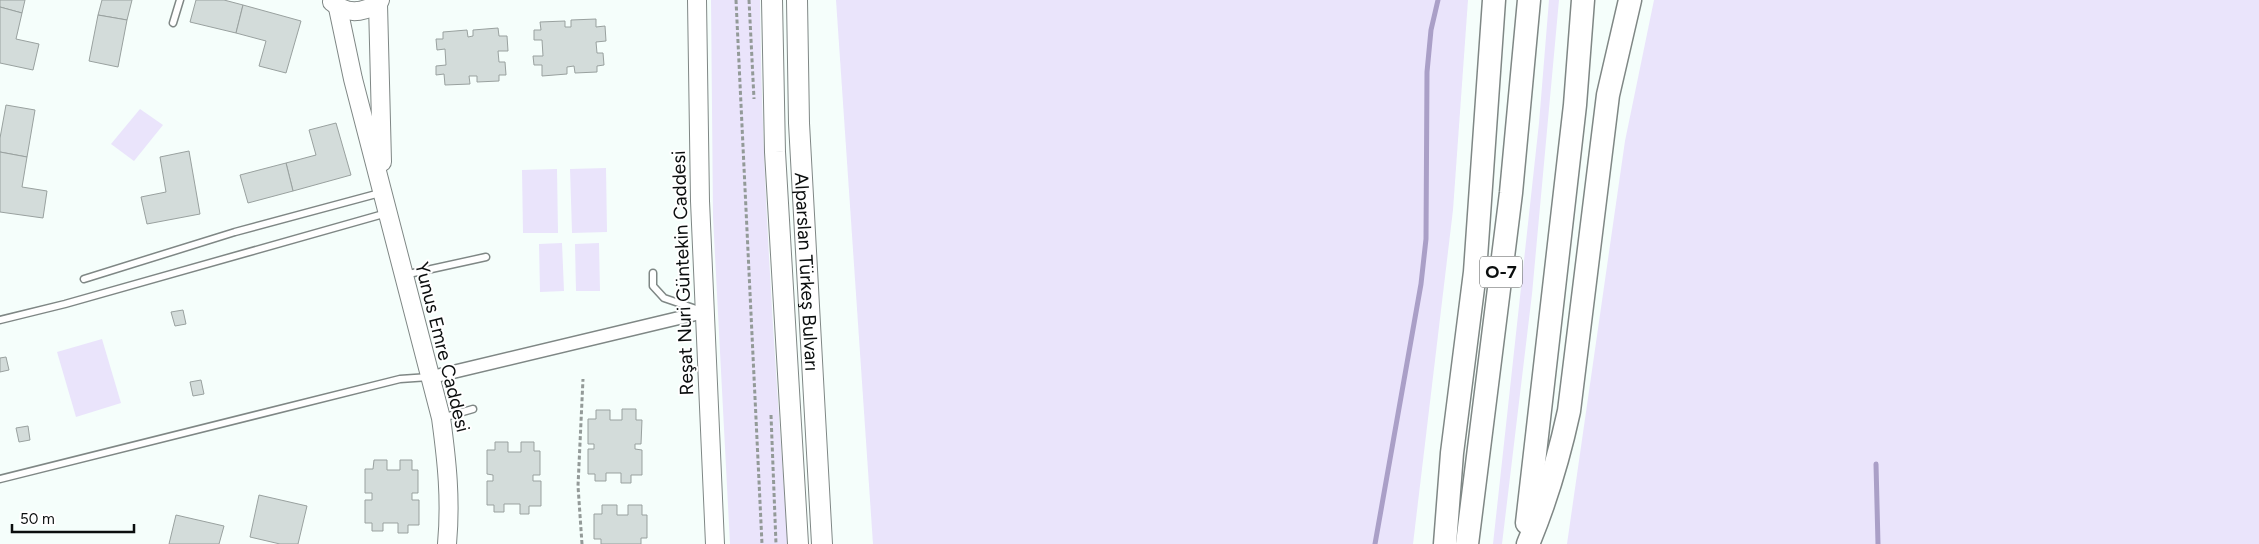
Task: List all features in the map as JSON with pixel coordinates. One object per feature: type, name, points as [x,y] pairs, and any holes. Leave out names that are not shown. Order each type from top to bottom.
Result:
[{"type":"highway","points":[[1445,544],[1452,453],[1475,272],[1494,0]]},
{"type":"highway","name":"O-7","points":[[1467,544],[1511,193],[1529,0]]},
{"type":"highway","points":[[1526,544],[1574,115],[1583,0]]},
{"type":"highway","points":[[1526,544],[1543,508],[1562,445],[1569,411],[1606,114],[1622,30],[1630,0]]},
{"type":"main road","name":"Alparslan Türkeş Bulvarı","points":[[772,0],[775,152],[798,544]]},
{"type":"main road","name":"Alparslan Türkeş Bulvarı","points":[[797,0],[799,123],[822,544]]},
{"type":"street","name":"Reşat Nuri Güntekin Caddesi","points":[[697,0],[704,312],[715,544]]},
{"type":"street","points":[[332,2],[348,12],[358,12],[379,2]]},
{"type":"street","name":"Yunus Emre Caddesi","points":[[332,2],[383,192],[403,275],[432,377],[441,418],[448,469],[449,517],[447,544]]},
{"type":"street","name":"Yunus Emre Caddesi","points":[[379,2],[383,192]]},
{"type":"street","points":[[432,377],[704,312]]},
{"type":"lane","points":[[173,23],[180,0]]},
{"type":"lane","points":[[84,279],[235,232],[383,192]]},
{"type":"lane","points":[[0,320],[388,213]]},
{"type":"lane","points":[[403,275],[486,257]]},
{"type":"lane","points":[[654,273],[654,286],[664,298],[704,312]]},
{"type":"lane","points":[[0,479],[400,379],[432,377]]},
{"type":"lane","points":[[441,418],[472,409]]},
{"type":"path","points":[[736,0],[762,544]]},
{"type":"path","points":[[582,544],[578,486],[583,379]]},
{"type":"shaded area","points":[[711,0],[760,0],[766,204],[788,544],[730,544],[713,217]]},
{"type":"shaded area","points":[[836,0],[1468,0],[1453,210],[1413,544],[873,544]]},
{"type":"shaded area","points":[[1549,0],[1559,0],[1532,294],[1502,544],[1493,544],[1539,123]]},
{"type":"shaded area","points":[[1654,0],[2259,0],[2259,544],[1567,544],[1625,141]]},
{"type":"shaded area","points":[[140,109],[163,125],[134,161],[111,144]]},
{"type":"shaded area","points":[[606,168],[607,232],[572,233],[570,169]]},
{"type":"shaded area","points":[[557,169],[558,233],[523,233],[522,170]]},
{"type":"shaded area","points":[[562,243],[564,291],[540,292],[539,244]]},
{"type":"shaded area","points":[[599,243],[600,291],[576,291],[575,244]]},
{"type":"shaded area","points":[[102,339],[121,403],[76,417],[57,352]]},
{"type":"building","points":[[0,0],[25,0],[22,13],[0,7]]},
{"type":"building","points":[[102,0],[132,0],[127,20],[98,15]]},
{"type":"building","points":[[196,0],[224,0],[243,5],[236,33],[190,22]]},
{"type":"building","points":[[243,5],[301,21],[286,73],[259,66],[266,41],[236,33]]},
{"type":"building","points":[[0,7],[22,13],[16,39],[39,44],[33,70],[0,63]]},
{"type":"building","points":[[98,15],[127,20],[118,67],[89,61]]},
{"type":"building","points":[[596,19],[596,27],[605,26],[606,41],[596,42],[597,53],[603,53],[604,65],[597,66],[597,72],[575,73],[574,66],[567,67],[567,74],[542,76],[542,65],[534,65],[533,56],[543,56],[542,40],[534,40],[534,30],[541,30],[540,22],[565,21],[565,27],[571,27],[571,20]]},
{"type":"building","points":[[498,28],[499,36],[507,36],[508,51],[498,51],[499,62],[505,62],[506,75],[499,75],[499,81],[477,82],[477,76],[469,76],[470,84],[445,85],[444,74],[436,75],[436,66],[446,65],[445,49],[437,50],[436,39],[443,39],[443,32],[467,30],[468,37],[473,36],[473,30]]},
{"type":"building","points":[[6,105],[35,110],[27,157],[0,152],[0,138]]},
{"type":"building","points":[[336,123],[351,175],[293,191],[286,163],[316,155],[309,130]]},
{"type":"building","points":[[189,151],[200,214],[147,224],[141,197],[166,192],[160,157]]},
{"type":"building","points":[[0,152],[27,157],[22,187],[47,191],[43,218],[0,212]]},
{"type":"building","points":[[286,163],[293,191],[248,203],[240,175]]},
{"type":"building","points":[[183,310],[186,324],[175,326],[171,312]]},
{"type":"building","points":[[6,357],[9,370],[0,372],[0,358]]},
{"type":"building","points":[[201,380],[204,394],[193,396],[190,382]]},
{"type":"building","points":[[622,409],[636,409],[636,420],[642,420],[641,444],[635,444],[635,449],[642,450],[642,475],[631,475],[631,483],[621,483],[621,473],[606,473],[606,481],[595,481],[595,474],[588,474],[588,449],[594,449],[594,444],[588,444],[588,419],[596,419],[596,410],[610,410],[610,420],[622,420]]},
{"type":"building","points":[[28,426],[30,440],[19,442],[16,428]]},
{"type":"building","points":[[495,442],[508,442],[508,452],[521,452],[521,442],[534,442],[534,451],[540,451],[540,475],[533,475],[533,481],[541,481],[541,506],[529,506],[529,514],[520,514],[520,504],[504,504],[504,512],[494,512],[494,505],[487,505],[487,481],[493,481],[493,475],[487,474],[487,450],[495,450]]},
{"type":"building","points":[[374,460],[387,460],[387,470],[400,470],[400,460],[412,460],[412,470],[418,470],[418,493],[412,493],[412,500],[419,500],[419,525],[408,525],[408,533],[398,533],[398,523],[383,523],[383,531],[372,531],[372,523],[365,523],[365,500],[372,500],[372,493],[365,493],[365,469],[373,469]]},
{"type":"building","points":[[259,495],[307,506],[298,544],[280,544],[250,537]]},
{"type":"building","points":[[602,505],[617,505],[617,515],[628,515],[628,505],[642,505],[642,515],[647,515],[647,538],[641,538],[641,544],[601,544],[601,539],[594,539],[594,514],[602,514]]},
{"type":"building","points":[[176,515],[224,526],[219,544],[169,544]]},
{"type":"waterway","points":[[1375,544],[1421,284],[1426,239],[1427,72],[1431,30],[1438,0]]},
{"type":"waterway","points":[[1876,464],[1878,544]]}]
